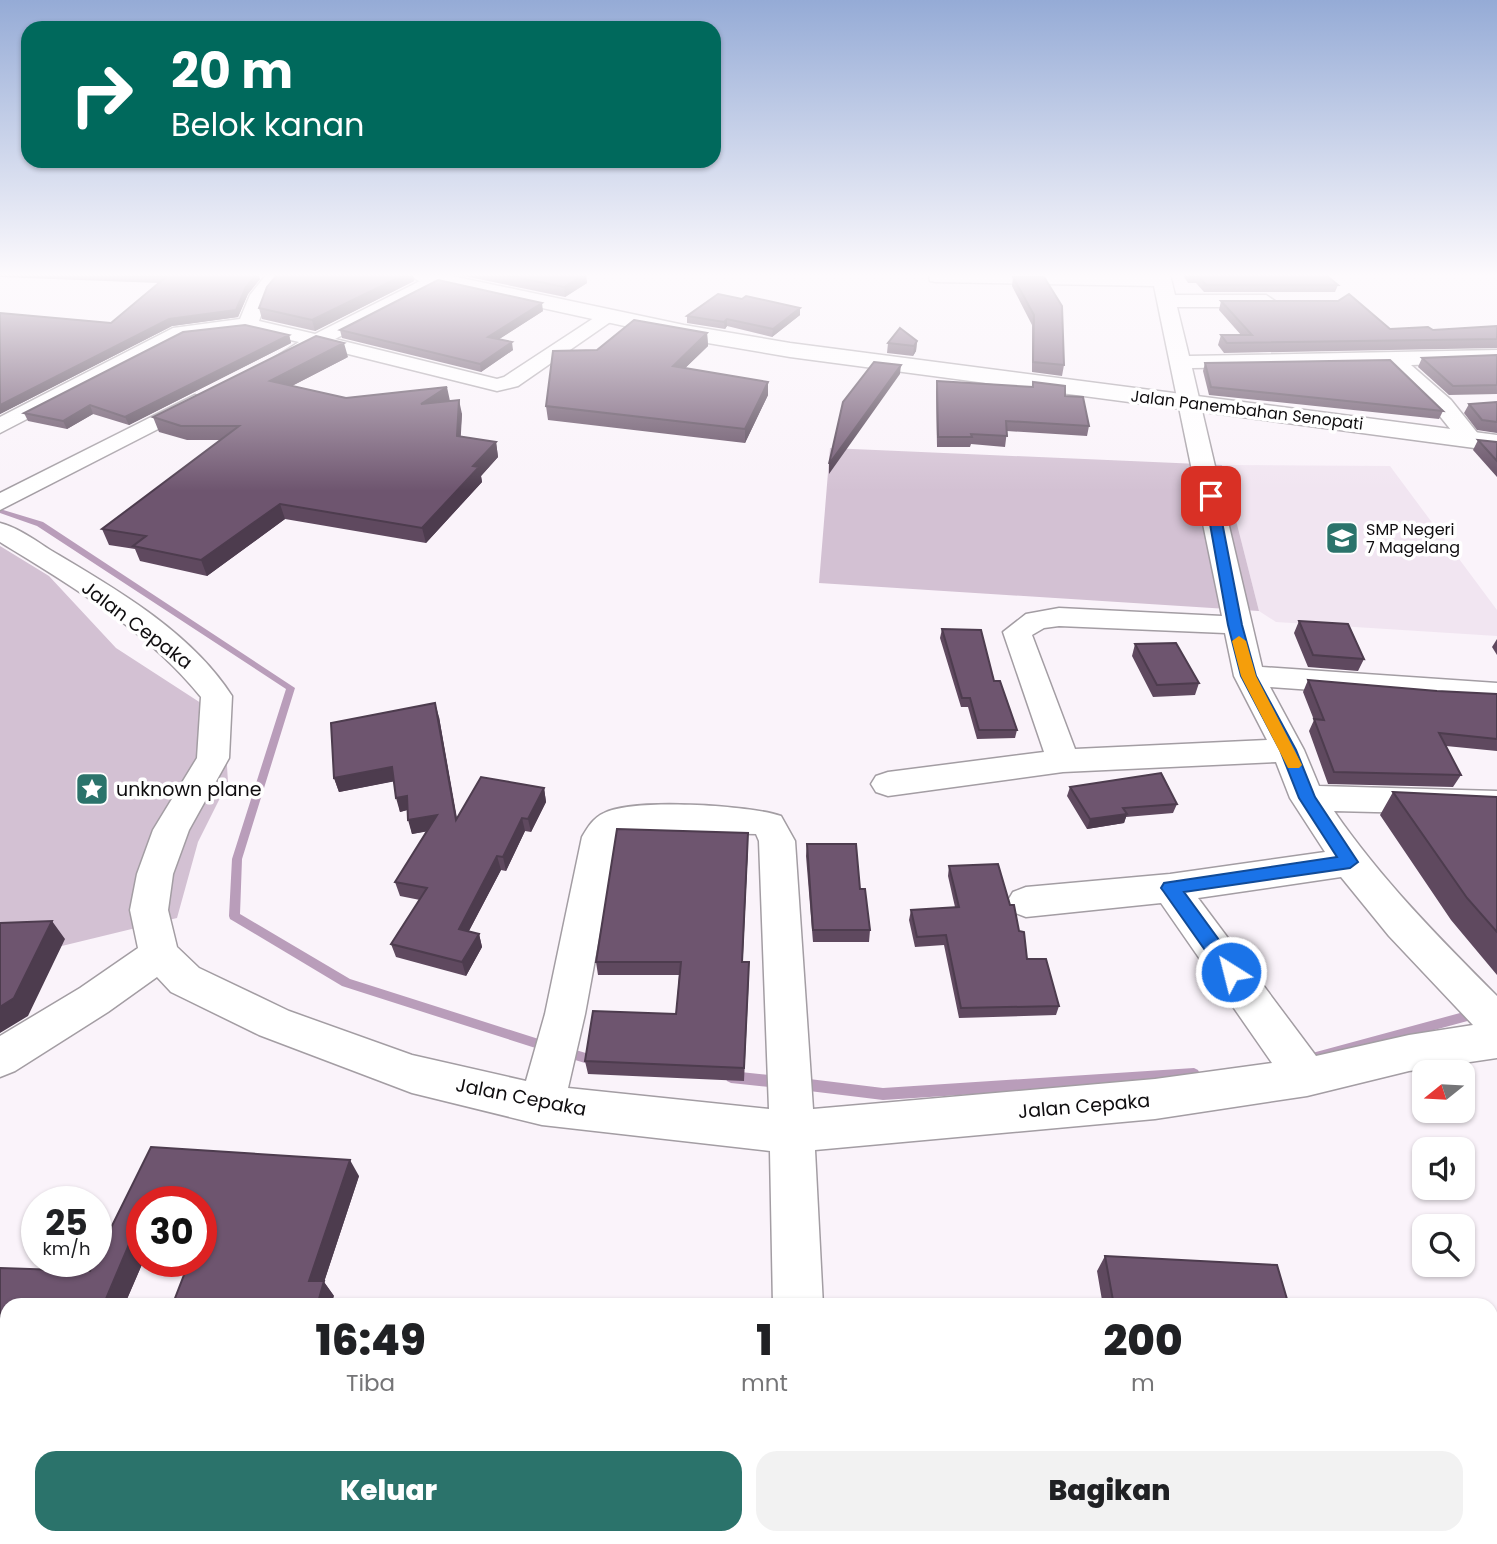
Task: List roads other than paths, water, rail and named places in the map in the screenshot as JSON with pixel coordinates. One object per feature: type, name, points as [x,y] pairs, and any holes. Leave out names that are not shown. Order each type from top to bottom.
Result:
[{"type":"main road","name":"Jalan Panembahan Senopati","points":[[774,347],[1497,443]]},
{"type":"street","points":[[0,426],[151,347]]},
{"type":"street","points":[[262,368],[306,347]]},
{"type":"street","points":[[343,347],[497,385],[511,382],[563,347]]},
{"type":"street","points":[[1175,347],[1211,496],[1235,625],[1249,676],[1288,750],[1307,798],[1350,862],[1402,925],[1497,1023]]},
{"type":"street","points":[[1178,362],[1497,356]]},
{"type":"street","points":[[1393,359],[1443,405],[1471,440]]},
{"type":"street","points":[[0,503],[213,392]]},
{"type":"street","points":[[1443,405],[1470,404]]},
{"type":"street","name":"Jalan Cepaka","points":[[0,531],[142,623],[199,671],[217,696],[213,758],[171,830],[155,874],[149,910],[159,954],[185,980],[274,1023],[412,1074],[542,1105],[789,1132],[1155,1099],[1307,1077],[1409,1053],[1497,1040]]},
{"type":"street","points":[[1063,761],[1017,632],[1037,620],[1059,617],[1235,625]]},
{"type":"street","points":[[1249,676],[1497,693]]},
{"type":"street","points":[[888,784],[1063,761],[1288,750]]},
{"type":"street","points":[[1307,798],[1497,803]]},
{"type":"street","points":[[542,1105],[565,1014],[600,837],[606,828],[620,819],[629,818],[758,821],[769,825],[777,841],[785,957],[789,1132],[798,1298]]},
{"type":"street","points":[[1026,902],[1170,888],[1350,862]]},
{"type":"street","points":[[1170,888],[1307,1077]]},
{"type":"street","points":[[0,1058],[94,1000],[159,954]]},
{"type":"waterway","points":[[0,511],[40,524],[291,688],[237,859],[234,916],[346,983],[548,1047]]},
{"type":"waterway","points":[[1316,1057],[1497,1008]]},
{"type":"waterway","points":[[566,1052],[598,1062]]},
{"type":"waterway","points":[[801,1084],[883,1094],[1194,1074]]},
{"type":"waterway","points":[[731,1077],[779,1082]]},
{"type":"place","name":"SMP Negeri 7 Magelang","points":[[1342,538]]},
{"type":"place","name":"unknown plane","points":[[92,789]]}]
